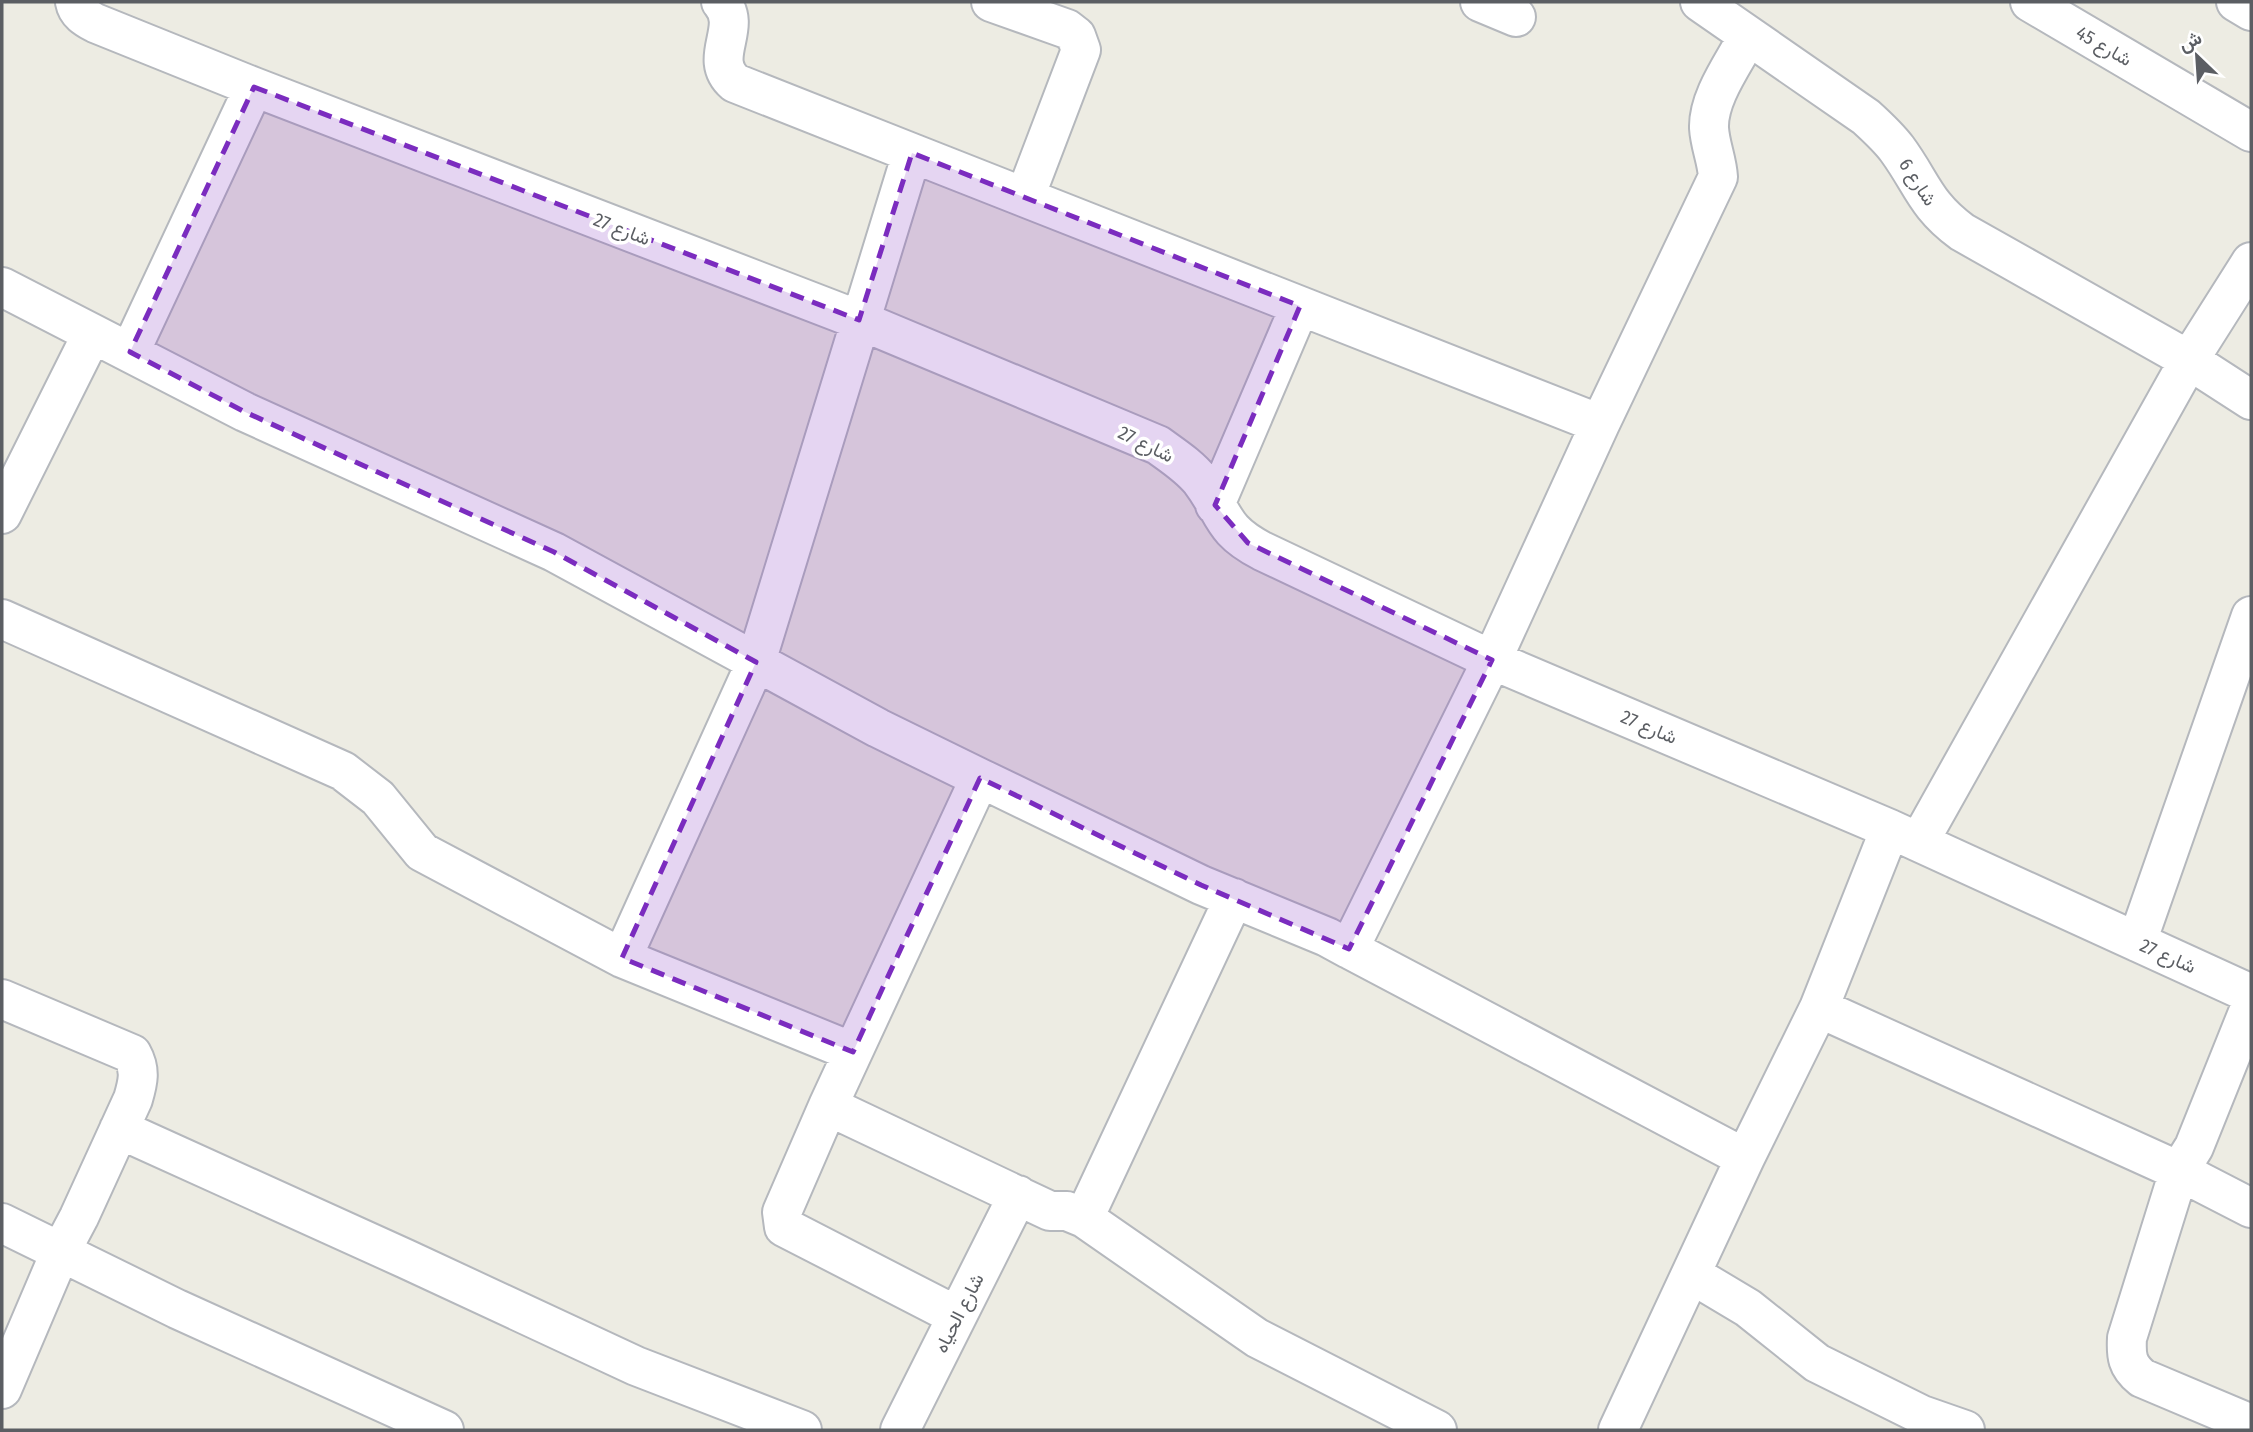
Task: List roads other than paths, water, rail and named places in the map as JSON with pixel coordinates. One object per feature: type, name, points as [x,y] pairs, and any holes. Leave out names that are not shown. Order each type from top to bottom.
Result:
[{"type":"street","name":"شارع 27","points":[[75,2],[76,8],[95,23],[859,320],[1158,445],[1181,461],[1200,481],[1223,520],[1234,533],[1248,543],[1492,660],[1905,836],[2251,994]]},
{"type":"street","points":[[721,2],[729,21],[723,62],[727,76],[735,83],[1600,424]]},
{"type":"street","points":[[991,2],[1067,29],[1076,36],[1081,50],[1025,197]]},
{"type":"street","points":[[1480,2],[1516,17]]},
{"type":"street","name":"شارع 6","points":[[1700,2],[1866,117],[1898,149],[1931,204],[1962,232],[2189,360],[2251,400]]},
{"type":"street","name":"شارع 45","points":[[2030,2],[2251,132]]},
{"type":"street","points":[[2236,2],[2251,11]]},
{"type":"street","points":[[1349,949],[1492,660],[1600,424],[1718,177],[1709,126],[1715,100],[1748,36]]},
{"type":"street","points":[[130,352],[254,87]]},
{"type":"street","points":[[622,958],[756,662],[912,153]]},
{"type":"street","points":[[1618,1430],[1745,1158],[1905,836],[2189,360],[2251,262]]},
{"type":"street","points":[[2,287],[245,412],[554,552],[878,728],[1200,886],[1327,937],[1745,1158]]},
{"type":"street","points":[[1215,505],[1300,306]]},
{"type":"street","points":[[2,514],[92,334]]},
{"type":"street","points":[[2137,942],[2251,616]]},
{"type":"street","points":[[2,620],[343,771],[378,798],[422,852],[622,958],[853,1052]]},
{"type":"street","points":[[957,1317],[784,1227],[782,1212],[828,1106],[980,778]]},
{"type":"street","points":[[1084,1218],[1234,898]]},
{"type":"street","points":[[2,999],[132,1054],[138,1064],[139,1079],[2,1389]]},
{"type":"street","points":[[2251,1005],[2194,1147],[2179,1171],[2127,1338],[2126,1354],[2130,1369],[2205,1419],[2251,1424]]},
{"type":"street","points":[[1819,1008],[2179,1171],[2251,1208]]},
{"type":"street","points":[[828,1106],[1050,1211],[1067,1211],[1084,1218],[1257,1338],[1437,1430]]},
{"type":"street","points":[[119,1129],[636,1366],[802,1430]]},
{"type":"street","name":"شارع الحياه","points":[[900,1430],[1018,1195]]},
{"type":"street","points":[[2,1223],[60,1253],[444,1430]]},
{"type":"street","points":[[1691,1274],[1748,1308],[1817,1363],[1922,1415],[1965,1430]]}]
